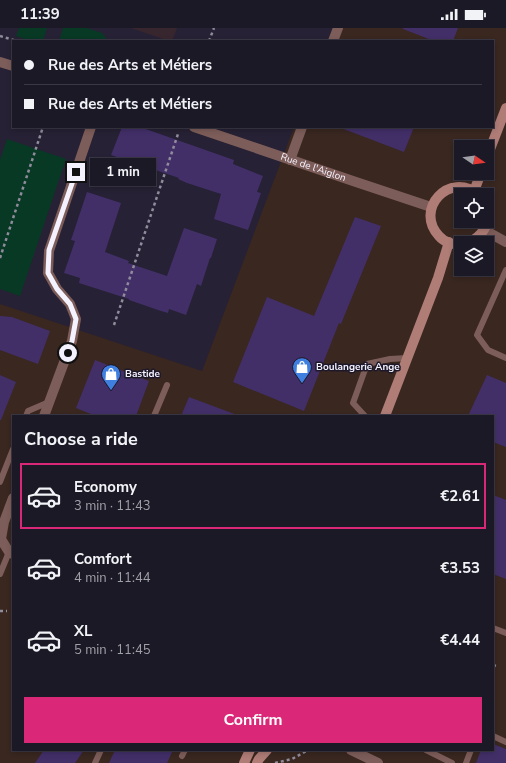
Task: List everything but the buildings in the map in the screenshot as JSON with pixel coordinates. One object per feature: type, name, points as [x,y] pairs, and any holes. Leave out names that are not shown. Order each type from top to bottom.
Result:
[{"type":"main road","points":[[494,140],[506,108]]},
{"type":"main road","points":[[454,243],[441,238],[435,232],[430,216],[432,207],[435,199],[449,188],[468,188]]},
{"type":"main road","points":[[480,236],[484,230]]},
{"type":"main road","points":[[387,415],[438,278],[449,242]]},
{"type":"main road","points":[[244,763],[250,751]]},
{"type":"main road","points":[[257,763],[266,751]]},
{"type":"street","points":[[333,40],[338,28]]},
{"type":"street","points":[[0,62],[12,66]]},
{"type":"street","points":[[44,415],[72,341],[76,319],[70,304],[57,289],[48,273],[49,250],[91,128]]},
{"type":"street","name":"Rue de l'Aiglon","points":[[197,128],[432,207]]},
{"type":"street","points":[[290,160],[302,128]]},
{"type":"street","points":[[484,230],[506,242]]},
{"type":"street","points":[[11,553],[1,539],[2,518],[12,500]]},
{"type":"street","points":[[353,751],[378,763]]},
{"type":"lane","points":[[506,270],[478,335],[488,350],[506,358]]},
{"type":"lane","points":[[364,415],[353,403],[367,364],[390,359],[408,358]]},
{"type":"lane","points":[[154,415],[167,385]]},
{"type":"lane","points":[[26,415],[28,411],[49,402]]},
{"type":"lane","points":[[0,482],[12,452]]},
{"type":"lane","points":[[0,574],[11,553]]},
{"type":"lane","points":[[494,628],[506,634]]},
{"type":"lane","points":[[494,736],[506,742]]},
{"type":"lane","points":[[95,763],[101,751]]},
{"type":"lane","points":[[428,751],[452,763]]},
{"type":"lane","points":[[466,763],[471,751]]},
{"type":"path","points":[[209,40],[214,28]]},
{"type":"path","points":[[0,36],[14,40]]},
{"type":"path","points":[[0,258],[43,128]]},
{"type":"path","points":[[114,325],[178,134]]},
{"type":"path","points":[[0,611],[7,611]]},
{"type":"path","points":[[275,763],[292,760],[306,751]]},
{"type":"shaded area","points":[[131,28],[177,28],[172,40],[166,40]]},
{"type":"shaded area","points":[[333,28],[506,28],[506,763],[0,763],[0,304],[202,371],[294,128],[494,128],[494,40],[328,40]]},
{"type":"green space","points":[[19,28],[47,28],[43,40],[28,40],[16,36]]},
{"type":"green space","points":[[63,28],[87,28],[102,33],[106,38],[105,40],[59,40]]},
{"type":"green space","points":[[7,139],[66,159],[20,296],[0,289],[0,160]]},
{"type":"place","name":"Boulangerie Ange","points":[[302,384]]},
{"type":"place","name":"Bastide","points":[[111,391]]},
{"type":"route","points":[[68,353],[76,319],[70,304],[57,289],[48,273],[49,250],[76,172]]}]
